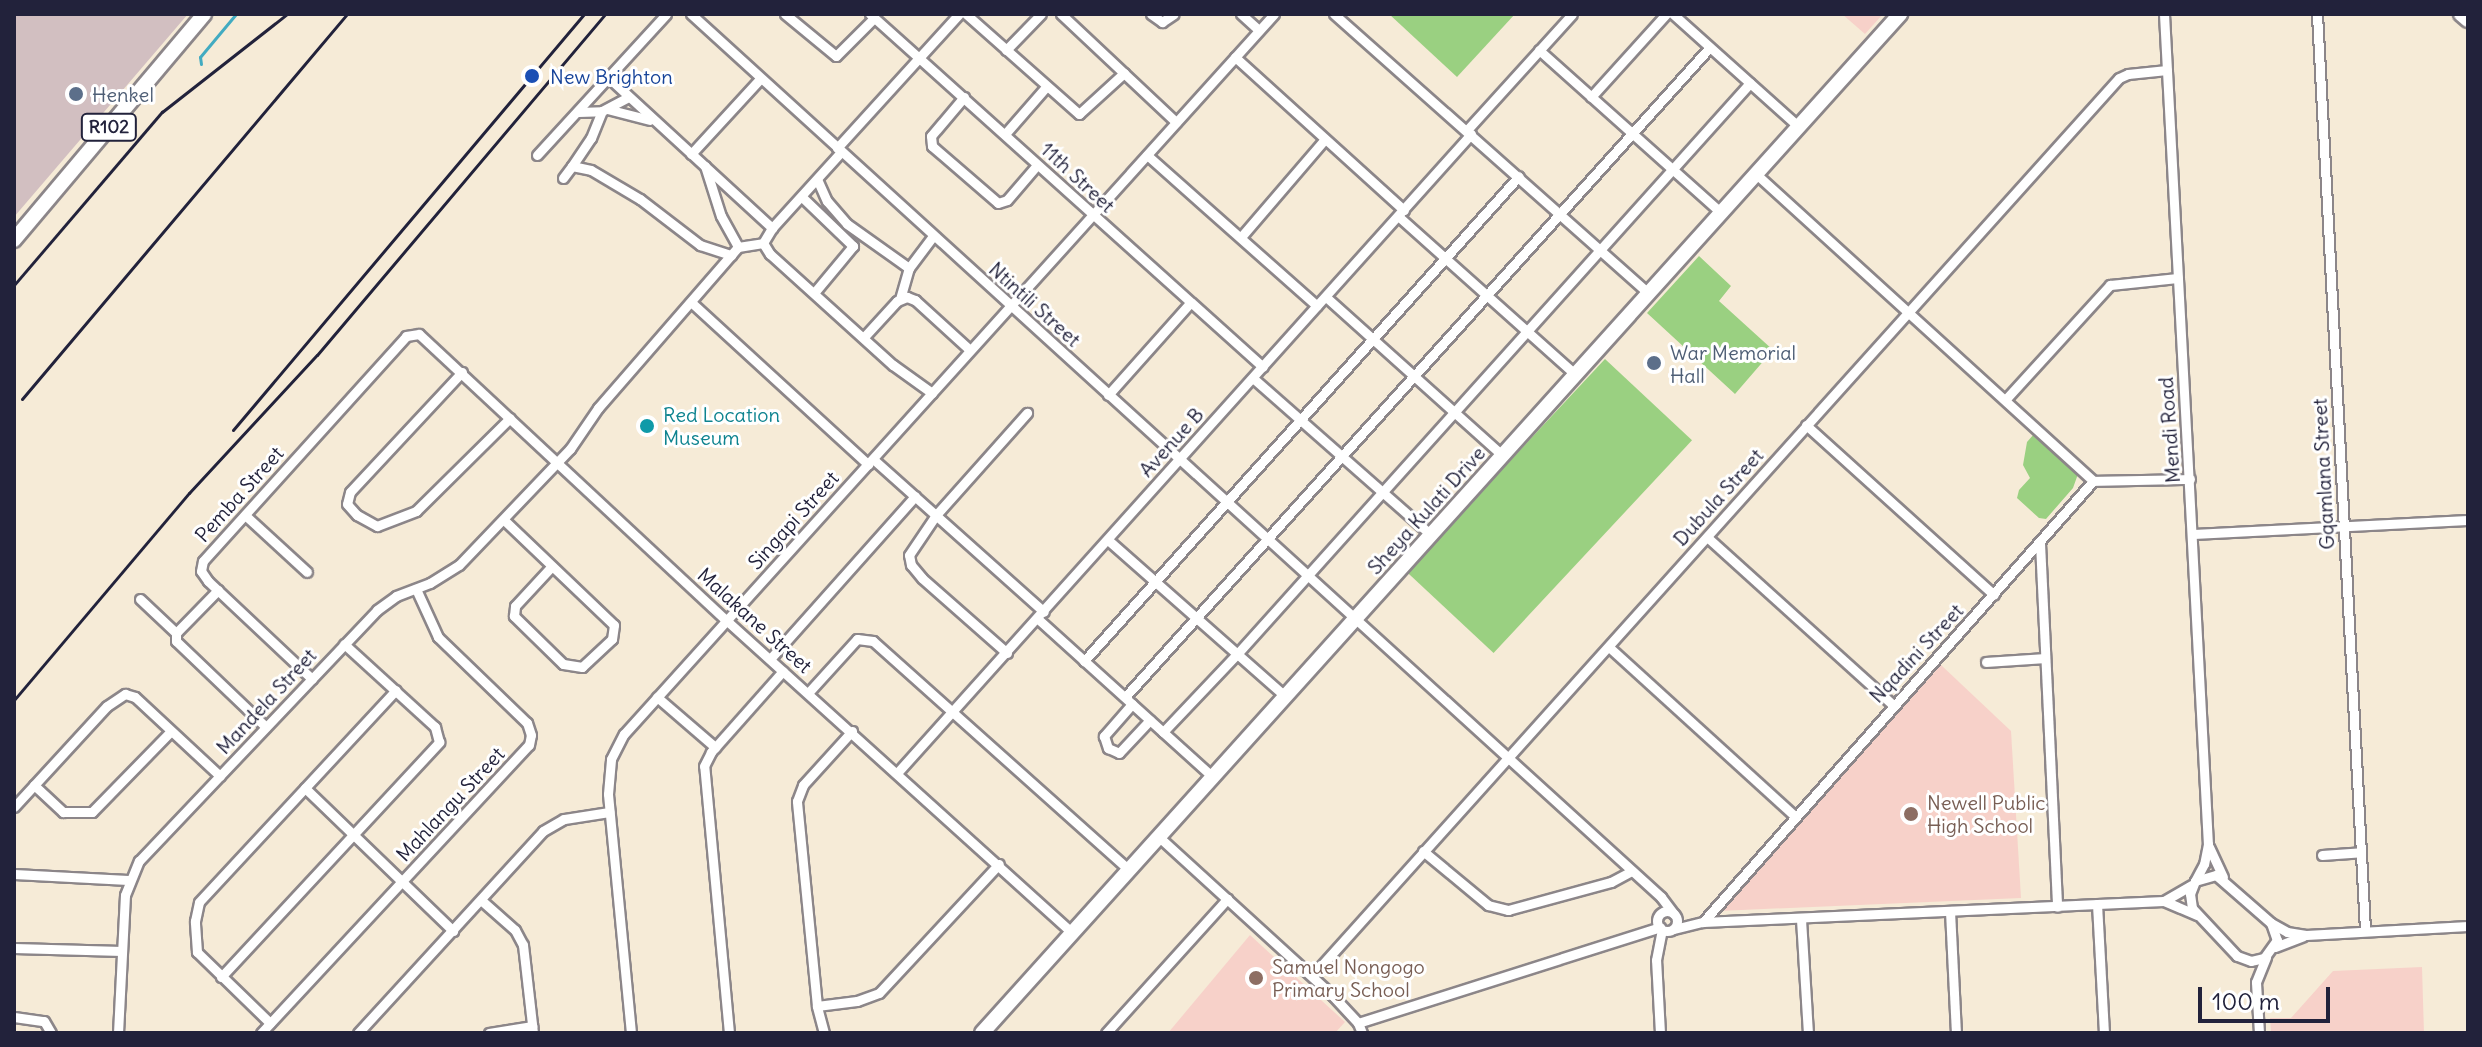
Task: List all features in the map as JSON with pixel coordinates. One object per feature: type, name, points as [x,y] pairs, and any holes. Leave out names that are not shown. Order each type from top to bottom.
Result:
[{"type":"street","name":"R102","points":[[14,240],[204,14]]},
{"type":"street","points":[[537,155],[666,14]]},
{"type":"street","name":"Ntintili Street","points":[[691,14],[1674,914]]},
{"type":"street","points":[[785,14],[836,56],[872,16]]},
{"type":"street","points":[[572,166],[591,170],[640,199],[700,245],[735,251],[763,243],[772,228],[959,14]]},
{"type":"street","points":[[966,14],[1046,87],[1081,114],[1124,73]]},
{"type":"street","points":[[1006,50],[1041,14]]},
{"type":"street","points":[[1061,14],[1176,122]]},
{"type":"street","points":[[1151,14],[1162,22],[1174,14]]},
{"type":"street","points":[[1241,14],[1259,30]]},
{"type":"street","name":"Singapi Street","points":[[631,1033],[609,812],[609,770],[616,747],[726,620],[1274,14]]},
{"type":"street","points":[[1334,14],[1648,293]]},
{"type":"street","name":"Avenue B","points":[[897,773],[1401,213],[1572,14]]},
{"type":"street","points":[[1591,97],[1666,14]]},
{"type":"street","points":[[1673,14],[1798,126]]},
{"type":"street","name":"Sheya Kulati Drive","points":[[982,1033],[1900,14]]},
{"type":"street","name":"Mendi Road","points":[[2164,14],[2208,844],[2204,864],[2194,883]]},
{"type":"street","name":"Gqamlana Street","points":[[2317,14],[2365,931]]},
{"type":"street","points":[[2461,14],[2468,20]]},
{"type":"street","name":"11th Street","points":[[872,16],[1263,367]]},
{"type":"street","points":[[1150,720],[1121,751],[1115,753],[1108,748],[1104,736],[1128,701],[1197,617],[1710,47]]},
{"type":"street","points":[[1539,50],[1720,212]]},
{"type":"street","points":[[1235,57],[1446,258],[1575,374]]},
{"type":"street","name":"Dubula Street","points":[[1312,976],[2119,78],[2167,70]]},
{"type":"street","points":[[609,78],[772,228]]},
{"type":"street","points":[[691,154],[760,79]]},
{"type":"street","points":[[1163,732],[1238,653],[1750,83]]},
{"type":"street","points":[[1005,134],[1046,87]]},
{"type":"street","points":[[563,178],[591,138],[604,110],[628,97]]},
{"type":"street","points":[[964,97],[931,136],[932,146],[998,203],[1007,200],[1037,165]]},
{"type":"street","points":[[578,112],[604,110],[654,121]]},
{"type":"street","points":[[1241,237],[1324,140]]},
{"type":"street","points":[[1147,155],[1317,306]]},
{"type":"street","points":[[705,166],[735,251]]},
{"type":"street","points":[[1755,173],[2093,481],[2190,479]]},
{"type":"street","points":[[1084,661],[1519,176]]},
{"type":"street","points":[[817,179],[827,201],[868,241],[909,268]]},
{"type":"street","points":[[802,197],[853,246],[814,293]]},
{"type":"street","points":[[811,205],[827,201]]},
{"type":"street","points":[[864,337],[900,299],[909,268],[933,236]]},
{"type":"street","points":[[763,243],[770,254],[932,393]]},
{"type":"street","name":"Mandela Street","points":[[128,880],[139,861],[386,602],[459,565],[504,520],[576,442],[598,408],[735,251]]},
{"type":"street","points":[[2005,400],[2110,285],[2178,278]]},
{"type":"street","points":[[1326,297],[1502,455]]},
{"type":"street","points":[[900,299],[915,300],[970,350]]},
{"type":"street","points":[[692,303],[870,462],[936,515],[1084,661],[1213,777]]},
{"type":"street","points":[[1108,395],[1190,303]]},
{"type":"street","name":"Malakane Street","points":[[414,332],[425,337],[726,620],[1073,933]]},
{"type":"street","name":"Pemba Street","points":[[312,679],[203,575],[203,561],[406,336],[414,332]]},
{"type":"street","points":[[462,372],[350,492],[347,504],[357,515],[377,526],[416,511],[510,418]]},
{"type":"street","points":[[1253,378],[1431,535]]},
{"type":"street","points":[[1007,653],[911,565],[910,550],[936,515],[1027,413]]},
{"type":"street","points":[[1806,425],[1994,595]]},
{"type":"street","name":"Nqadini Street","points":[[1700,922],[2093,481]]},
{"type":"street","points":[[770,659],[915,496]]},
{"type":"street","points":[[245,515],[307,572]]},
{"type":"street","points":[[504,520],[614,625],[612,639],[582,667],[563,664],[514,616],[515,606],[552,566]]},
{"type":"street","points":[[2193,534],[2468,520]]},
{"type":"street","points":[[1707,537],[1892,704]]},
{"type":"street","points":[[1108,540],[1285,696]]},
{"type":"street","points":[[2040,543],[2057,907]]},
{"type":"street","name":"Mahlangu Street","points":[[261,1033],[526,750],[531,735],[527,723],[438,637],[416,589]]},
{"type":"street","points":[[218,590],[176,633],[176,641],[266,727]]},
{"type":"street","points":[[140,599],[176,633]]},
{"type":"street","points":[[808,693],[853,643],[865,638],[873,641],[1129,870]]},
{"type":"street","points":[[221,977],[439,742],[435,727],[344,644]]},
{"type":"street","points":[[1609,647],[1795,816]]},
{"type":"street","points":[[1986,662],[2045,658]]},
{"type":"street","points":[[729,1033],[704,766],[715,747],[783,671]]},
{"type":"street","points":[[270,1023],[197,952],[195,921],[199,902],[396,690]]},
{"type":"street","points":[[14,807],[118,696],[125,694],[135,697],[220,776]]},
{"type":"street","points":[[657,697],[715,747]]},
{"type":"street","points":[[34,785],[63,812],[92,812],[171,731]]},
{"type":"street","points":[[824,1033],[817,1006],[797,801],[803,785],[852,731]]},
{"type":"street","points":[[305,788],[453,931]]},
{"type":"street","points":[[358,1033],[527,846],[551,825],[586,813],[609,812]]},
{"type":"street","points":[[1159,837],[1312,976],[1360,1028],[1660,923],[1668,912],[1700,922]]},
{"type":"street","name":"Mendi Road","points":[[2208,844],[2223,878]]},
{"type":"street","points":[[1423,851],[1480,900],[1500,909],[1516,909],[1587,889],[1630,872]]},
{"type":"street","points":[[2322,855],[2361,852]]},
{"type":"street","points":[[817,1006],[857,1001],[879,993],[999,864]]},
{"type":"street","points":[[14,874],[128,880],[118,1033]]},
{"type":"street","points":[[2164,901],[2209,875],[2223,878],[2271,923],[2287,932],[2306,935],[2468,926]]},
{"type":"street","points":[[2194,883],[2189,900],[2197,915],[2244,960],[2256,982]]},
{"type":"street","points":[[1647,887],[1657,901],[1660,923],[1656,960],[1660,1033]]},
{"type":"street","points":[[1106,1033],[1227,899]]},
{"type":"street","points":[[481,900],[515,930],[523,945],[532,1029],[489,1033]]},
{"type":"street","points":[[1660,923],[1674,929],[1700,922],[2164,901],[2197,915]]},
{"type":"street","points":[[2097,904],[2104,1033]]},
{"type":"street","points":[[1950,911],[1956,1033]]},
{"type":"street","points":[[1674,914],[1677,922],[1674,929]]},
{"type":"street","points":[[1801,919],[1808,1033]]},
{"type":"street","points":[[2259,1033],[2256,982],[2277,940],[2271,923]]},
{"type":"street","points":[[2275,947],[2306,935]]},
{"type":"street","points":[[14,948],[122,951]]},
{"type":"street","points":[[2244,960],[2257,961],[2266,957]]},
{"type":"street","points":[[14,1017],[44,1021],[51,1033]]},
{"type":"shaded area","points":[[14,14],[188,14],[14,217]]},
{"type":"shaded area","points":[[1842,14],[1883,14],[1865,34]]},
{"type":"shaded area","name":"Newell Public High School","points":[[1941,665],[2011,731],[2021,898],[1719,911]]},
{"type":"shaded area","name":"Samuel Nongogo Primary School","points":[[1250,935],[1345,1022],[1335,1033],[1168,1033]]},
{"type":"shaded area","points":[[2422,967],[2424,1033],[2271,1033],[2270,1018],[2291,1018],[2333,971]]},
{"type":"green space","points":[[1389,14],[1515,14],[1457,77]]},
{"type":"green space","points":[[1699,256],[1731,286],[1719,301],[1773,350],[1735,394],[1647,313]]},
{"type":"green space","points":[[1605,359],[1692,440],[1494,653],[1407,572]]},
{"type":"green space","points":[[2034,434],[2078,474],[2073,488],[2046,519],[2039,518],[2017,498],[2019,490],[2030,478],[2023,465],[2027,442]]},
{"type":"waterway","points":[[201,64],[200,57],[236,14]]},
{"type":"railway","points":[[14,285],[162,112],[287,14]]},
{"type":"railway","points":[[22,399],[347,14]]},
{"type":"railway","points":[[233,430],[584,14]]},
{"type":"railway","points":[[14,700],[189,493],[317,355],[605,14]]},
{"type":"place","name":"New Brighton","points":[[532,76]]},
{"type":"place","name":"Henkel","points":[[76,94]]},
{"type":"place","name":"War Memorial Hall","points":[[1654,363]]},
{"type":"place","name":"Red Location Museum","points":[[647,426]]},
{"type":"place","name":"Newell Public High School","points":[[1911,814]]},
{"type":"place","name":"Samuel Nongogo Primary School","points":[[1256,978]]}]
